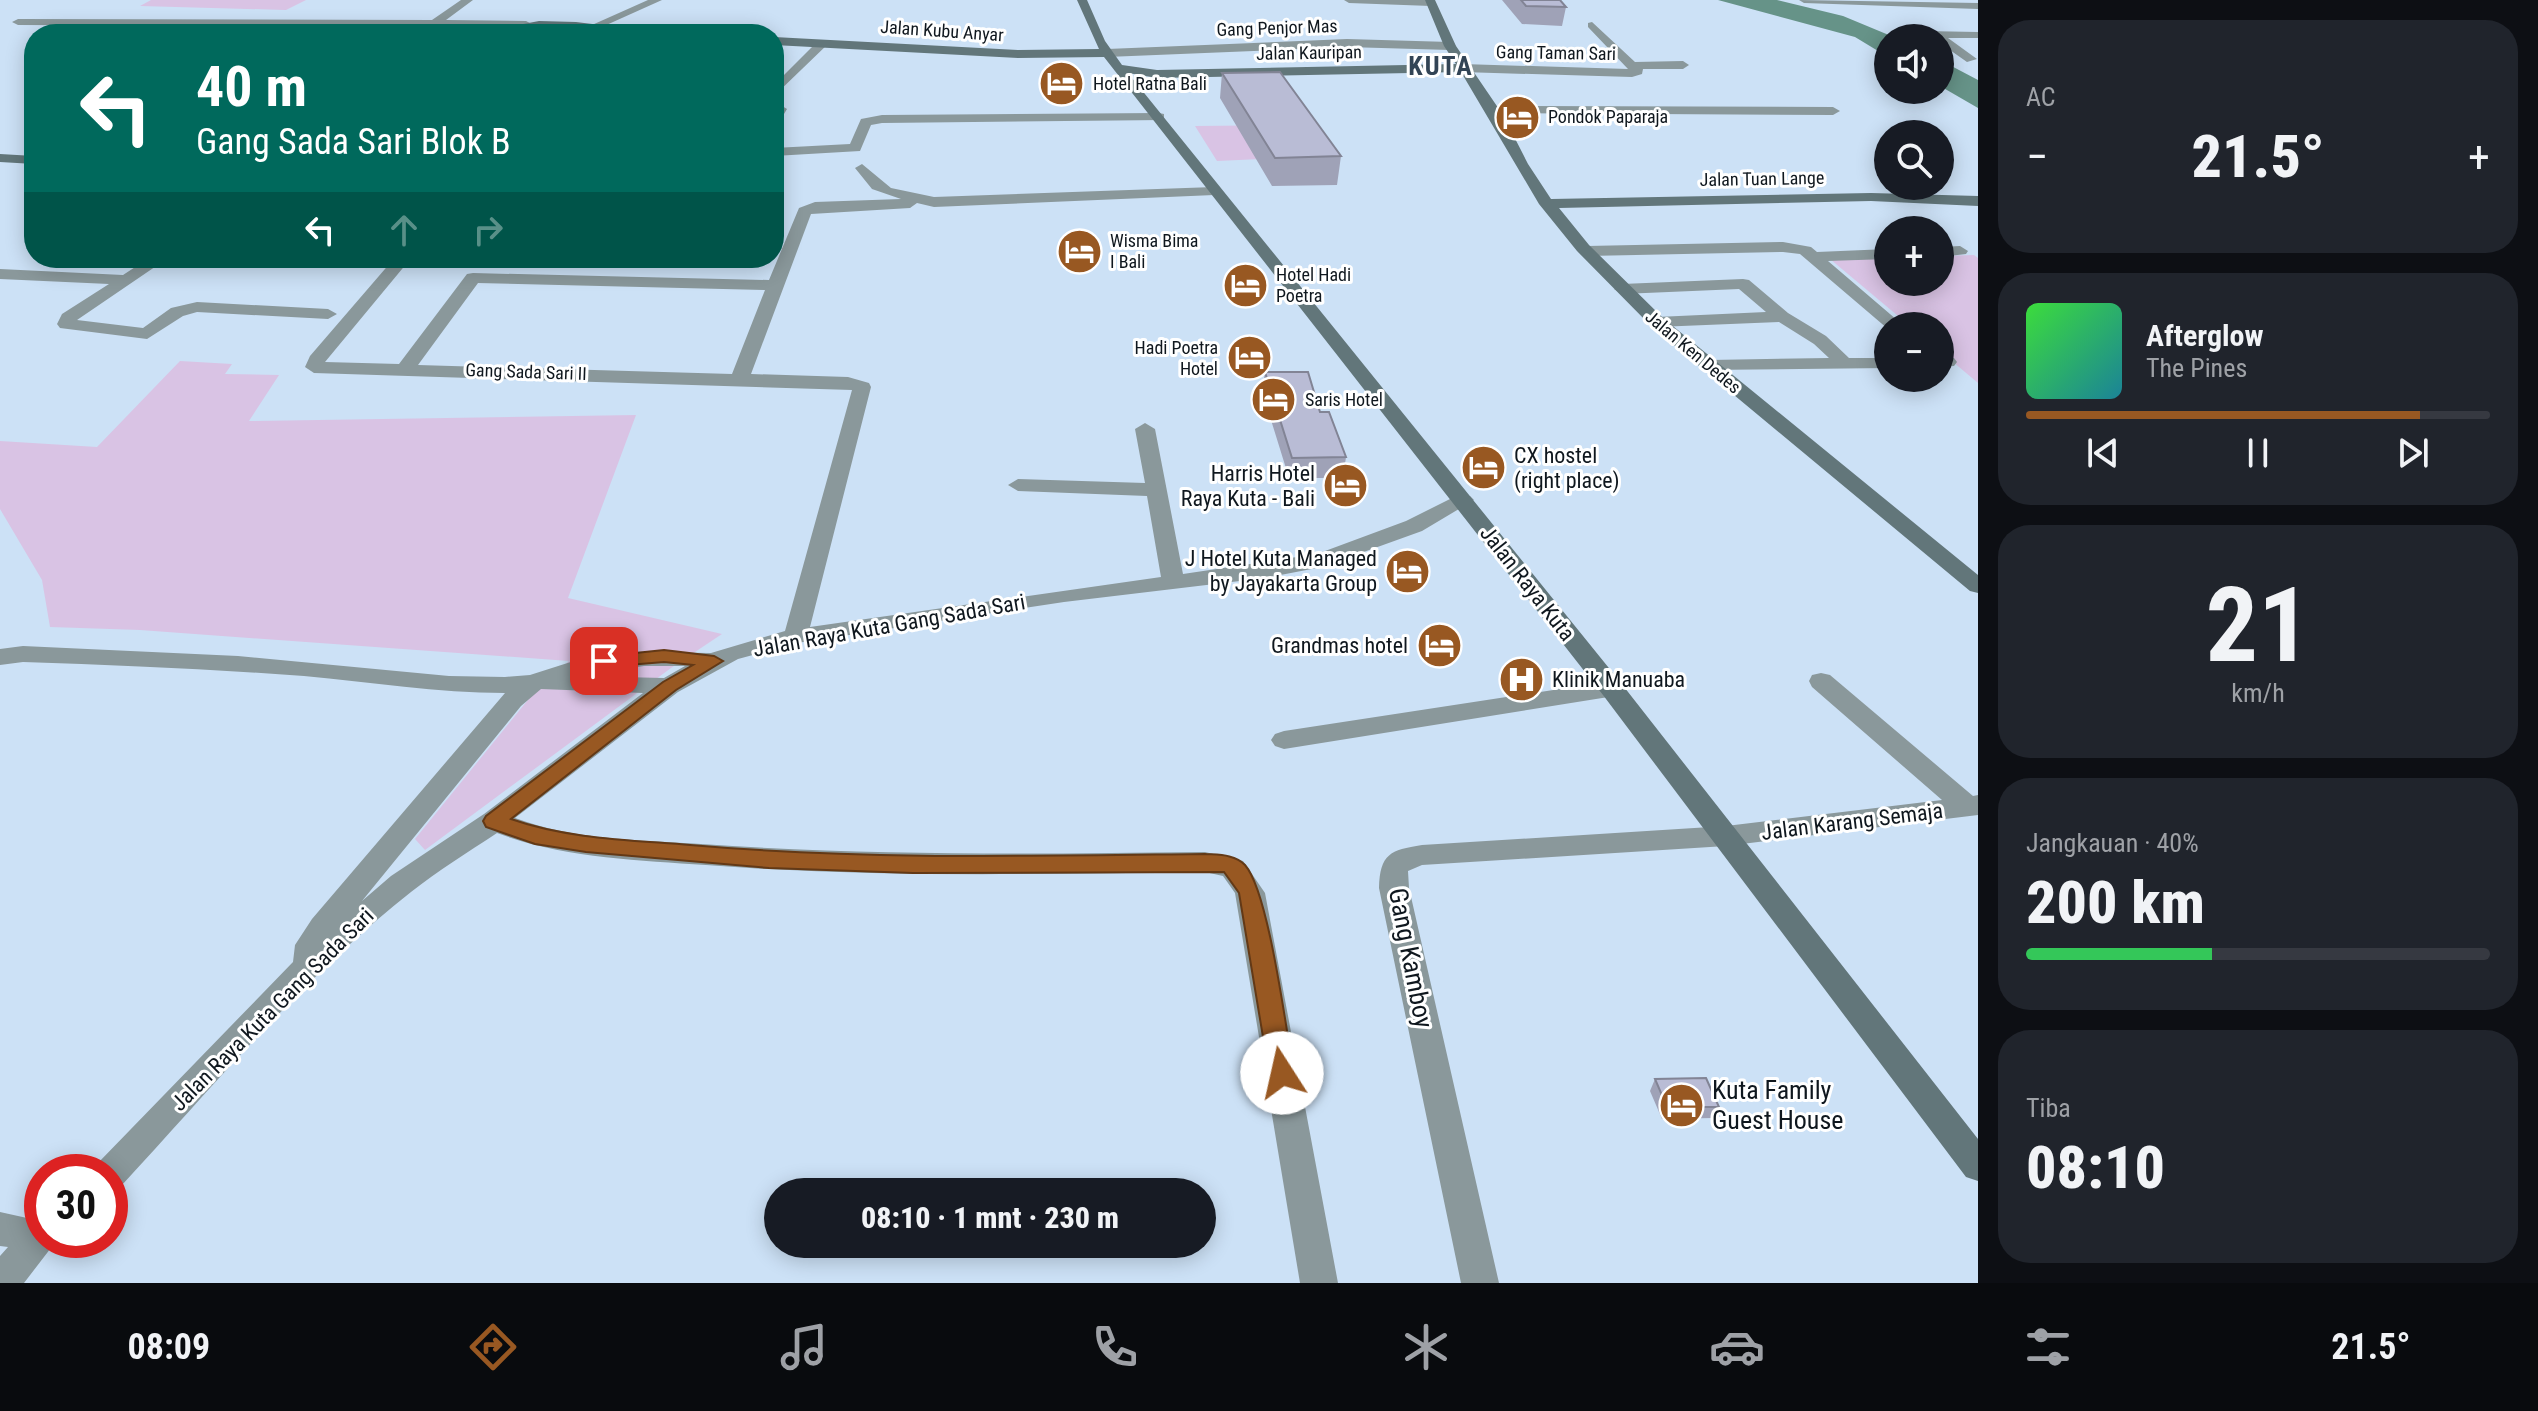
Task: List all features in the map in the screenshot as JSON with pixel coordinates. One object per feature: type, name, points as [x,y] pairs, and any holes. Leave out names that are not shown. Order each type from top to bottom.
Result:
[{"type":"main road","name":"Jalan Raya Kuta","points":[[1082,0],[1107,53],[1123,75],[1612,689],[1978,1166]]},
{"type":"main road","name":"Jalan Ken Dedes","points":[[1431,1],[1462,68],[1492,110],[1547,204],[1622,289],[1657,322],[1978,586]]},
{"type":"main road","points":[[526,24],[561,24]]},
{"type":"main road","name":"Jalan Kubu Anyar","points":[[784,41],[1007,53],[1107,53]]},
{"type":"main road","name":"Jalan Kauripan","points":[[1123,75],[1462,68]]},
{"type":"main road","name":"Jalan Kauripan","points":[[1123,75],[1157,74]]},
{"type":"main road","points":[[0,158],[24,159]]},
{"type":"main road","name":"Jalan Tuan Lange","points":[[1547,204],[1871,197],[1978,201]]},
{"type":"street","points":[[435,23],[468,0]]},
{"type":"street","points":[[601,24],[657,0]]},
{"type":"street","points":[[1349,0],[1431,1]]},
{"type":"street","points":[[1804,0],[1978,6]]},
{"type":"street","points":[[18,22],[526,24]]},
{"type":"street","points":[[141,24],[147,23]]},
{"type":"street","points":[[1592,25],[1632,66]]},
{"type":"street","points":[[1971,59],[1930,34],[1978,35]]},
{"type":"street","points":[[784,82],[823,43]]},
{"type":"street","name":"Gang Penjor Mas","points":[[1107,53],[1347,43],[1450,46]]},
{"type":"street","name":"Gang Taman Sari","points":[[1632,66],[1683,65]]},
{"type":"street","name":"Gang Taman Sari","points":[[1462,68],[1637,72],[1632,66]]},
{"type":"street","points":[[1492,110],[1833,111]]},
{"type":"street","points":[[784,152],[855,148],[866,122],[882,119],[1159,117]]},
{"type":"street","points":[[862,168],[877,186],[886,191],[934,202]]},
{"type":"street","points":[[784,241],[804,211],[815,207],[1214,191]]},
{"type":"street","points":[[1587,251],[1783,247],[1805,250],[1879,312]]},
{"type":"street","points":[[1954,251],[1960,251]]},
{"type":"street","points":[[1815,257],[1874,255]]},
{"type":"street","points":[[145,268],[68,318],[66,324],[147,334],[177,312],[197,307],[328,314]]},
{"type":"street","name":"Gang Sada Sari II","points":[[395,268],[314,365],[740,378],[848,383],[862,387],[796,636]]},
{"type":"street","points":[[740,378],[776,285],[779,268]]},
{"type":"street","points":[[0,274],[128,280]]},
{"type":"street","points":[[405,369],[473,278],[776,285]]},
{"type":"street","points":[[1622,289],[1743,284],[1782,317],[1820,340],[1845,364]]},
{"type":"street","points":[[1657,322],[1782,317]]},
{"type":"street","points":[[1710,366],[1874,363]]},
{"type":"street","points":[[1145,429],[1174,584]]},
{"type":"street","points":[[1018,485],[1156,490]]},
{"type":"street","name":"Jalan Raya Kuta Gang Sada Sari","points":[[128,1155],[307,967],[401,884],[494,821],[669,686],[714,661],[758,645],[796,636],[1064,595],[1174,584],[1322,560],[1414,526],[1463,500]]},
{"type":"street","points":[[0,657],[23,654],[215,662],[458,685],[669,686]]},
{"type":"street","points":[[307,967],[310,945],[323,927],[512,700],[533,683],[585,664],[622,659],[664,656],[714,661]]},
{"type":"street","points":[[1821,681],[1973,805]]},
{"type":"street","points":[[1284,740],[1612,689]]},
{"type":"street","name":"Jalan Karang Semaja","points":[[1726,836],[1973,805]]},
{"type":"street","points":[[494,821],[535,836],[586,844],[769,860],[913,865],[1230,864],[1250,893],[1319,1283]]},
{"type":"street","name":"Gang Kamboy","points":[[1480,1283],[1394,888],[1394,867],[1405,858],[1422,855],[1726,836]]},
{"type":"street","points":[[0,1229],[24,1233]]},
{"type":"street","points":[[1,1283],[24,1255]]},
{"type":"shaded area","points":[[151,0],[306,0],[286,10],[140,6]]},
{"type":"shaded area","points":[[1718,0],[1777,0],[1843,16],[1874,29],[1874,49],[1855,37]]},
{"type":"shaded area","points":[[1954,67],[1978,80],[1978,108],[1954,94]]},
{"type":"shaded area","points":[[1284,125],[1307,157],[1217,161],[1195,126]]},
{"type":"shaded area","points":[[1974,255],[1978,258],[1978,383],[1954,363],[1954,312],[1893,312],[1874,296],[1954,296],[1954,256]]},
{"type":"shaded area","points":[[1874,258],[1874,296],[1830,259]]},
{"type":"shaded area","points":[[180,361],[232,364],[225,374],[279,375],[249,421],[636,415],[568,598],[722,634],[671,668],[425,850],[415,839],[536,690],[569,661],[140,630],[50,627],[42,580],[0,509],[0,441],[97,447]]},
{"type":"building","points":[[1521,0],[1560,0],[1566,7],[1526,6]]},
{"type":"building","points":[[1280,72],[1341,156],[1275,158],[1222,73]]},
{"type":"building","points":[[1265,372],[1308,372],[1320,412],[1329,412],[1346,457],[1292,458]]},
{"type":"building","points":[[1706,1078],[1719,1107],[1667,1107],[1655,1079]]},
{"type":"place","name":"Hotel Ratna Bali","points":[[1062,84]]},
{"type":"place","name":"Pondok Paparaja","points":[[1517,117]]},
{"type":"place","name":"Wisma Bima I Bali","points":[[1079,251]]},
{"type":"place","name":"Hotel Hadi Poetra","points":[[1245,285]]},
{"type":"place","name":"Hadi Poetra Hotel","points":[[1249,358]]},
{"type":"place","name":"Saris Hotel","points":[[1274,400]]},
{"type":"place","name":"CX hostel (right place)","points":[[1483,468]]},
{"type":"place","name":"Harris Hotel Raya Kuta - Bali","points":[[1346,486]]},
{"type":"place","name":"J Hotel Kuta Managed by Jayakarta Group","points":[[1408,571]]},
{"type":"place","name":"Grandmas hotel","points":[[1439,645]]},
{"type":"place","name":"Klinik Manuaba","points":[[1521,679]]},
{"type":"place","name":"Kuta Family Guest House","points":[[1681,1105]]},
{"type":"district","name":"KUTA","points":[[1441,66]]},
{"type":"route","points":[[604,661],[664,656],[714,661],[669,686],[494,821],[535,836],[586,844],[769,860],[913,865],[1230,864],[1250,893],[1282,1073]]}]
